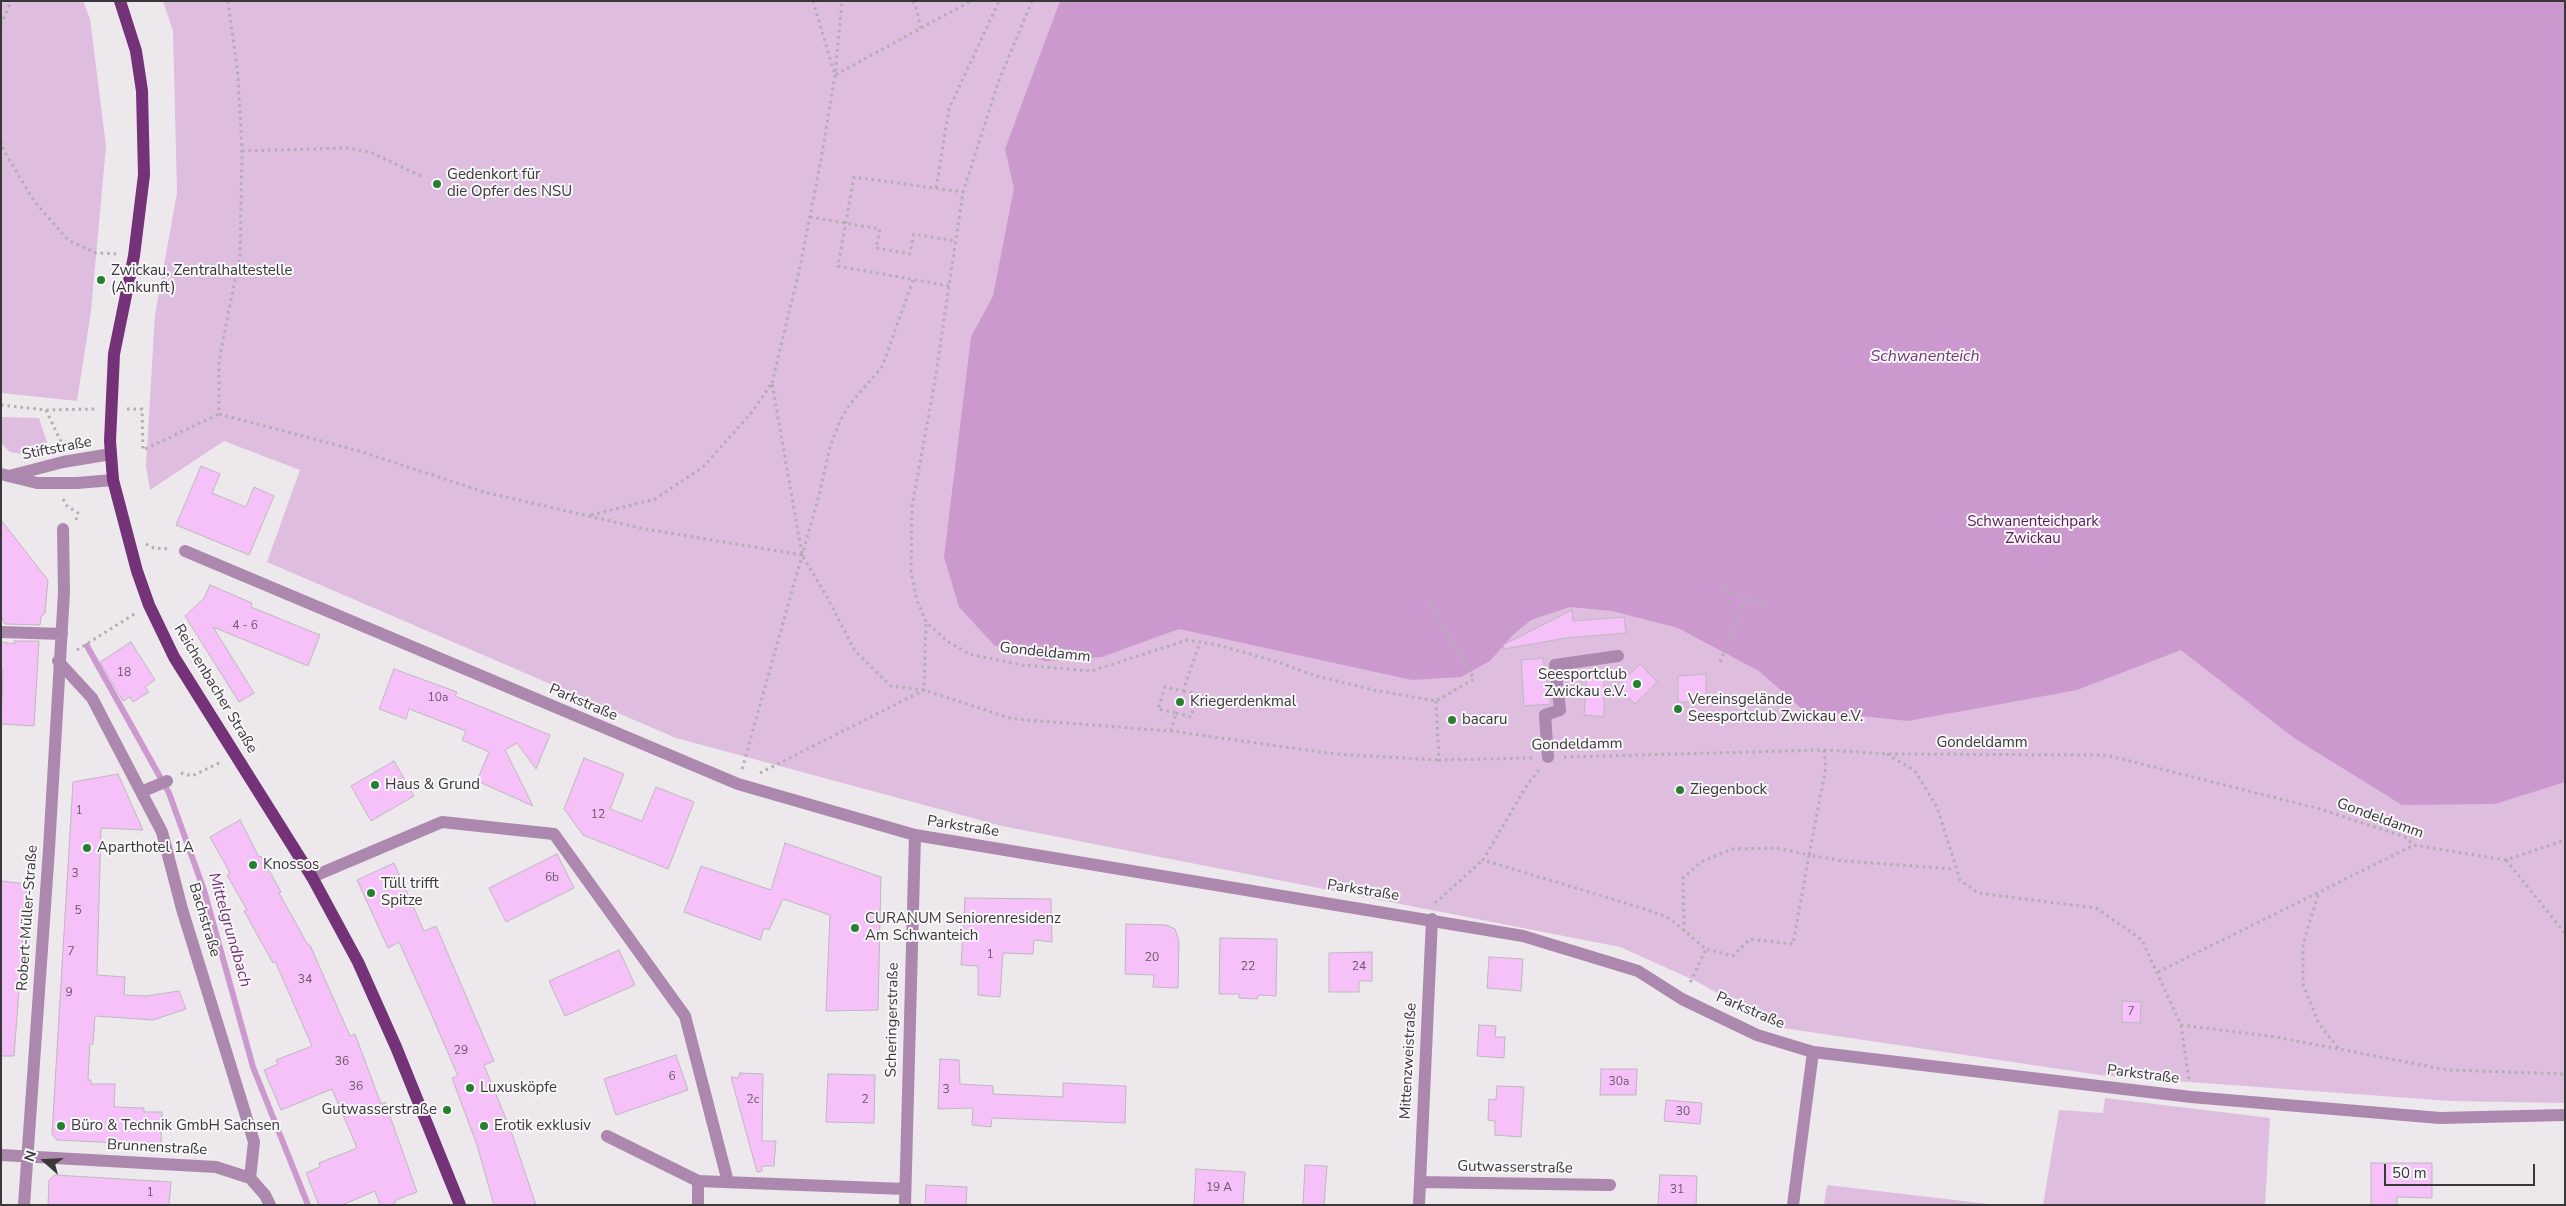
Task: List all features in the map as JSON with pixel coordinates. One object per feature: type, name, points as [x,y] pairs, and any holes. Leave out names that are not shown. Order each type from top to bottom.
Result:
[{"type":"main road","name":"Reichenbacher Straße","points":[[120,1],[136,51],[144,119],[144,175],[134,256],[114,354],[110,409],[113,480],[127,535],[149,605],[174,657],[312,877],[362,970],[426,1116],[460,1205]]},
{"type":"street","name":"Stiftstraße","points":[[5,475],[111,454]]},
{"type":"street","name":"Stiftstraße","points":[[5,475],[37,483],[77,483],[113,480]]},
{"type":"street","name":"Robert-Müller-Straße","points":[[24,1205],[50,849],[58,662],[62,634],[63,529]]},
{"type":"street","name":"Parkstraße","points":[[186,551],[738,784],[915,835],[1432,919],[1523,936],[1638,971],[1682,999],[1757,1036],[1813,1052],[2191,1097],[2440,1118],[2565,1115]]},
{"type":"street","points":[[1,632],[62,634]]},
{"type":"street","points":[[1548,758],[1545,715],[1560,710],[1555,665],[1618,656]]},
{"type":"street","name":"Bachstraße","points":[[58,662],[92,698],[162,832],[182,909],[227,1048],[254,1142],[250,1178]]},
{"type":"street","points":[[141,792],[167,781]]},
{"type":"street","points":[[312,877],[442,822],[554,834],[686,1016],[728,1182]]},
{"type":"street","name":"Scheringerstraße","points":[[905,1205],[915,835]]},
{"type":"street","name":"Mittenzweistraße","points":[[1419,1205],[1432,919]]},
{"type":"street","points":[[1793,1205],[1813,1052]]},
{"type":"street","points":[[607,1136],[698,1181],[906,1189]]},
{"type":"street","name":"Brunnenstraße","points":[[1,1156],[216,1168],[250,1178]]},
{"type":"street","points":[[250,1178],[265,1195],[270,1205]]},
{"type":"street","points":[[698,1181],[698,1205]]},
{"type":"street","name":"Gutwasserstraße","points":[[1420,1182],[1610,1185]]},
{"type":"path","points":[[1,25],[11,1]]},
{"type":"path","points":[[219,414],[219,360],[240,255],[242,151],[238,75],[228,1]]},
{"type":"path","points":[[813,1],[835,75]]},
{"type":"path","points":[[591,515],[655,499],[703,467],[752,412],[772,383],[810,217],[835,75],[842,1]]},
{"type":"path","points":[[913,1],[921,29]]},
{"type":"path","points":[[835,75],[971,1]]},
{"type":"path","points":[[936,188],[949,109],[999,1]]},
{"type":"path","points":[[738,784],[924,690],[926,622],[917,600],[911,572],[912,506],[934,386],[963,192],[998,83],[1032,1]]},
{"type":"path","points":[[1,141],[4,151],[34,201],[68,240],[96,253],[134,256]]},
{"type":"path","points":[[242,151],[348,148],[370,152],[423,177]]},
{"type":"path","points":[[949,286],[838,266],[854,177],[963,192]]},
{"type":"path","points":[[810,217],[880,229],[876,248],[910,254],[914,234],[955,241]]},
{"type":"path","points":[[738,784],[802,556],[830,447],[840,421],[850,404],[882,367],[913,280]]},
{"type":"path","points":[[772,383],[802,556]]},
{"type":"path","points":[[1,405],[46,410],[142,409],[143,450],[219,414],[359,451],[484,492],[645,528],[802,556]]},
{"type":"path","points":[[127,535],[154,548],[186,551]]},
{"type":"path","name":"Gondeldamm","points":[[802,556],[826,595],[855,651],[891,686],[924,690],[1013,719],[1171,731],[1335,754],[1439,760],[1824,750],[1886,754],[2106,755],[2320,810],[2405,837],[2414,845],[2506,860],[2565,840]]},
{"type":"path","points":[[1724,590],[1768,608]]},
{"type":"path","points":[[1720,662],[1746,599]]},
{"type":"path","points":[[1428,600],[1474,680],[1436,701],[1439,760]]},
{"type":"path","points":[[58,662],[149,605]]},
{"type":"path","name":"Gondeldamm","points":[[926,622],[947,641],[969,654],[1022,665],[1092,671],[1187,640],[1218,645],[1348,684],[1436,701]]},
{"type":"path","points":[[1183,690],[1200,642]]},
{"type":"path","points":[[1165,687],[1183,690],[1198,694],[1191,717],[1158,709],[1165,687]]},
{"type":"path","points":[[1171,731],[1176,714]]},
{"type":"path","points":[[1483,860],[1642,908],[1669,918],[1706,950],[1733,956],[1750,939],[1793,944],[1826,766],[1824,750]]},
{"type":"path","points":[[1886,754],[1915,771],[1936,807],[1960,880],[1978,893],[2096,908],[2142,940],[2181,1025],[2191,1097]]},
{"type":"path","points":[[1432,919],[1435,903],[1483,860],[1527,785],[1548,758]]},
{"type":"path","points":[[181,772],[192,776],[214,766]]},
{"type":"path","points":[[2158,972],[2414,845]]},
{"type":"path","points":[[1684,931],[1683,878],[1701,862],[1732,849],[1778,848],[1842,861],[1955,869]]},
{"type":"path","points":[[2506,860],[2565,934]]},
{"type":"path","points":[[2318,894],[2303,944],[2303,984],[2319,1024],[2339,1049]]},
{"type":"path","points":[[1682,999],[1706,950]]},
{"type":"path","points":[[2181,1025],[2276,1037],[2448,1070],[2565,1074]]},
{"type":"green space","points":[[1,1],[83,1],[90,19],[106,146],[91,311],[77,401],[2,393]]},
{"type":"green space","name":"Schwanenteichpark Zwickau","points":[[163,1],[2565,1],[2565,1103],[2451,1101],[2107,1076],[1776,1027],[1698,982],[1620,947],[1002,826],[676,738],[267,562],[300,470],[224,441],[150,490],[146,466],[155,315],[177,193],[173,31]]},
{"type":"green space","points":[[1,417],[39,418],[50,452],[27,455],[10,452],[1,443]]},
{"type":"green space","points":[[2105,1098],[2270,1118],[2265,1205],[2043,1205],[2059,1110],[2103,1113]]},
{"type":"green space","points":[[1827,1185],[1997,1205],[1824,1205]]},
{"type":"water","name":"Schwanenteich","points":[[1060,1],[2565,1],[2565,782],[2495,804],[2402,805],[2294,738],[2181,650],[2077,690],[1908,721],[1803,710],[1759,671],[1678,628],[1612,611],[1570,607],[1531,620],[1513,635],[1490,661],[1461,677],[1412,680],[1179,629],[1102,657],[1045,661],[994,645],[959,607],[944,557],[971,337],[993,296],[1014,188],[1005,149]]},
{"type":"building","points":[[201,466],[220,474],[212,493],[246,507],[254,487],[274,496],[249,555],[176,525]]},
{"type":"building","points":[[1,520],[48,580],[45,613],[41,617],[40,625],[5,624],[1,616]]},
{"type":"building","points":[[210,585],[252,603],[251,607],[320,635],[308,666],[213,627],[254,693],[239,702],[185,616],[204,598]]},
{"type":"building","points":[[1572,610],[1573,621],[1624,617],[1626,633],[1566,638],[1504,649],[1503,645]]},
{"type":"building","points":[[14,641],[39,641],[34,726],[1,724],[3,670],[1,670],[1,642],[15,644]]},
{"type":"building","points":[[131,642],[155,680],[145,687],[149,692],[133,702],[130,697],[123,701],[100,662]]},
{"type":"building","points":[[1543,658],[1551,704],[1524,706],[1521,660]]},
{"type":"building","name":"Seesportclub Zwickau e.V.","points":[[1640,664],[1657,682],[1635,704],[1617,686]]},
{"type":"building","points":[[394,669],[457,692],[455,696],[550,735],[536,769],[517,743],[505,750],[533,806],[477,781],[489,752],[462,740],[466,731],[409,709],[406,719],[379,709]]},
{"type":"building","points":[[1587,674],[1604,674],[1604,717],[1584,715]]},
{"type":"building","points":[[1706,674],[1706,702],[1678,702],[1678,676]]},
{"type":"building","points":[[584,758],[624,774],[610,809],[642,821],[656,787],[694,802],[668,869],[583,835],[564,809]]},
{"type":"building","points":[[394,761],[414,796],[371,821],[351,786]]},
{"type":"building","points":[[118,774],[143,830],[101,828],[97,975],[125,977],[124,995],[146,996],[179,991],[186,1009],[153,1020],[95,1016],[93,1044],[90,1044],[88,1080],[91,1080],[91,1084],[115,1084],[114,1107],[144,1108],[144,1112],[162,1112],[161,1145],[57,1140],[52,1134],[73,782]]},
{"type":"building","points":[[240,820],[259,857],[261,856],[281,892],[279,893],[308,945],[310,945],[350,1036],[355,1034],[381,1104],[385,1102],[417,1192],[396,1200],[394,1205],[380,1205],[375,1191],[342,1205],[319,1205],[306,1173],[320,1167],[319,1163],[357,1148],[332,1089],[281,1110],[264,1070],[278,1064],[276,1060],[312,1046],[275,961],[273,963],[244,911],[247,910],[227,875],[230,873],[210,837]]},
{"type":"building","name":"CURANUM Seniorenresidenz Am Schwanteich","points":[[785,843],[881,877],[878,1010],[826,1011],[830,915],[783,899],[769,930],[764,928],[760,940],[684,912],[701,866],[771,890]]},
{"type":"building","points":[[557,854],[574,888],[506,922],[489,888]]},
{"type":"building","points":[[394,863],[424,931],[436,926],[494,1061],[484,1065],[511,1131],[536,1205],[494,1205],[477,1145],[452,1078],[458,1076],[399,942],[388,948],[357,880]]},
{"type":"building","points":[[1,881],[27,884],[14,1056],[1,1056]]},
{"type":"building","points":[[965,898],[1051,899],[1052,942],[1034,940],[1033,954],[1003,953],[1000,997],[978,995],[978,966],[961,965]]},
{"type":"building","points":[[1126,924],[1166,925],[1175,929],[1179,941],[1178,988],[1153,987],[1154,975],[1125,974]]},
{"type":"building","points":[[1220,938],[1277,939],[1276,996],[1259,995],[1257,999],[1239,998],[1239,994],[1219,994]]},
{"type":"building","points":[[619,950],[635,985],[565,1016],[549,981]]},
{"type":"building","points":[[1372,952],[1372,981],[1359,981],[1359,992],[1329,992],[1329,953]]},
{"type":"building","points":[[1489,957],[1523,959],[1521,991],[1487,988]]},
{"type":"building","points":[[2122,1001],[2141,1002],[2140,1023],[2122,1022]]},
{"type":"building","points":[[1479,1025],[1496,1026],[1495,1037],[1505,1037],[1504,1058],[1477,1056]]},
{"type":"building","points":[[676,1055],[688,1090],[616,1115],[604,1079]]},
{"type":"building","points":[[940,1059],[959,1060],[960,1084],[993,1086],[993,1094],[1063,1097],[1063,1083],[1126,1086],[1125,1123],[992,1118],[991,1127],[972,1125],[973,1108],[938,1109]]},
{"type":"building","points":[[1601,1069],[1637,1069],[1636,1095],[1600,1095]]},
{"type":"building","points":[[740,1073],[763,1074],[762,1141],[776,1141],[774,1166],[762,1166],[762,1171],[757,1172],[731,1077],[738,1078]]},
{"type":"building","points":[[828,1074],[875,1075],[874,1123],[826,1122]]},
{"type":"building","points":[[1497,1086],[1524,1087],[1521,1137],[1495,1135],[1495,1121],[1488,1120],[1489,1099],[1496,1100]]},
{"type":"building","points":[[1666,1100],[1702,1103],[1700,1124],[1664,1121]]},
{"type":"building","points":[[2371,1163],[2432,1163],[2432,1198],[2397,1197],[2397,1205],[2371,1205]]},
{"type":"building","points":[[1305,1165],[1327,1166],[1324,1205],[1303,1205]]},
{"type":"building","points":[[1196,1169],[1245,1172],[1243,1205],[1194,1205]]},
{"type":"building","points":[[55,1175],[171,1182],[169,1205],[48,1205],[49,1180]]},
{"type":"building","points":[[1660,1175],[1697,1176],[1696,1205],[1658,1205]]},
{"type":"building","points":[[926,1185],[967,1187],[966,1205],[925,1205]]},
{"type":"waterway","name":"Mittelgrundbach","points":[[87,646],[169,793],[204,890],[253,1067],[308,1205]]},
{"type":"place","name":"Gedenkort für die Opfer des NSU","points":[[437,184]]},
{"type":"place","name":"Zwickau, Zentralhaltestelle (Ankunft)","points":[[101,280]]},
{"type":"place","name":"Seesportclub Zwickau e.V.","points":[[1637,684]]},
{"type":"place","name":"Kriegerdenkmal","points":[[1180,702]]},
{"type":"place","name":"Vereinsgelände Seesportclub Zwickau e.V.","points":[[1678,709]]},
{"type":"place","name":"bacaru","points":[[1452,720]]},
{"type":"place","name":"Haus & Grund","points":[[375,785]]},
{"type":"place","name":"Ziegenbock","points":[[1680,790]]},
{"type":"place","name":"Aparthotel 1A","points":[[87,848]]},
{"type":"place","name":"Knossos","points":[[253,865]]},
{"type":"place","name":"Tüll trifft Spitze","points":[[371,893]]},
{"type":"place","name":"CURANUM Seniorenresidenz Am Schwanteich","points":[[855,928]]},
{"type":"place","name":"Luxusköpfe","points":[[470,1088]]},
{"type":"place","name":"Gutwasserstraße","points":[[447,1110]]},
{"type":"place","name":"Büro & Technik GmbH Sachsen","points":[[61,1126]]},
{"type":"place","name":"Erotik exklusiv","points":[[484,1126]]}]
